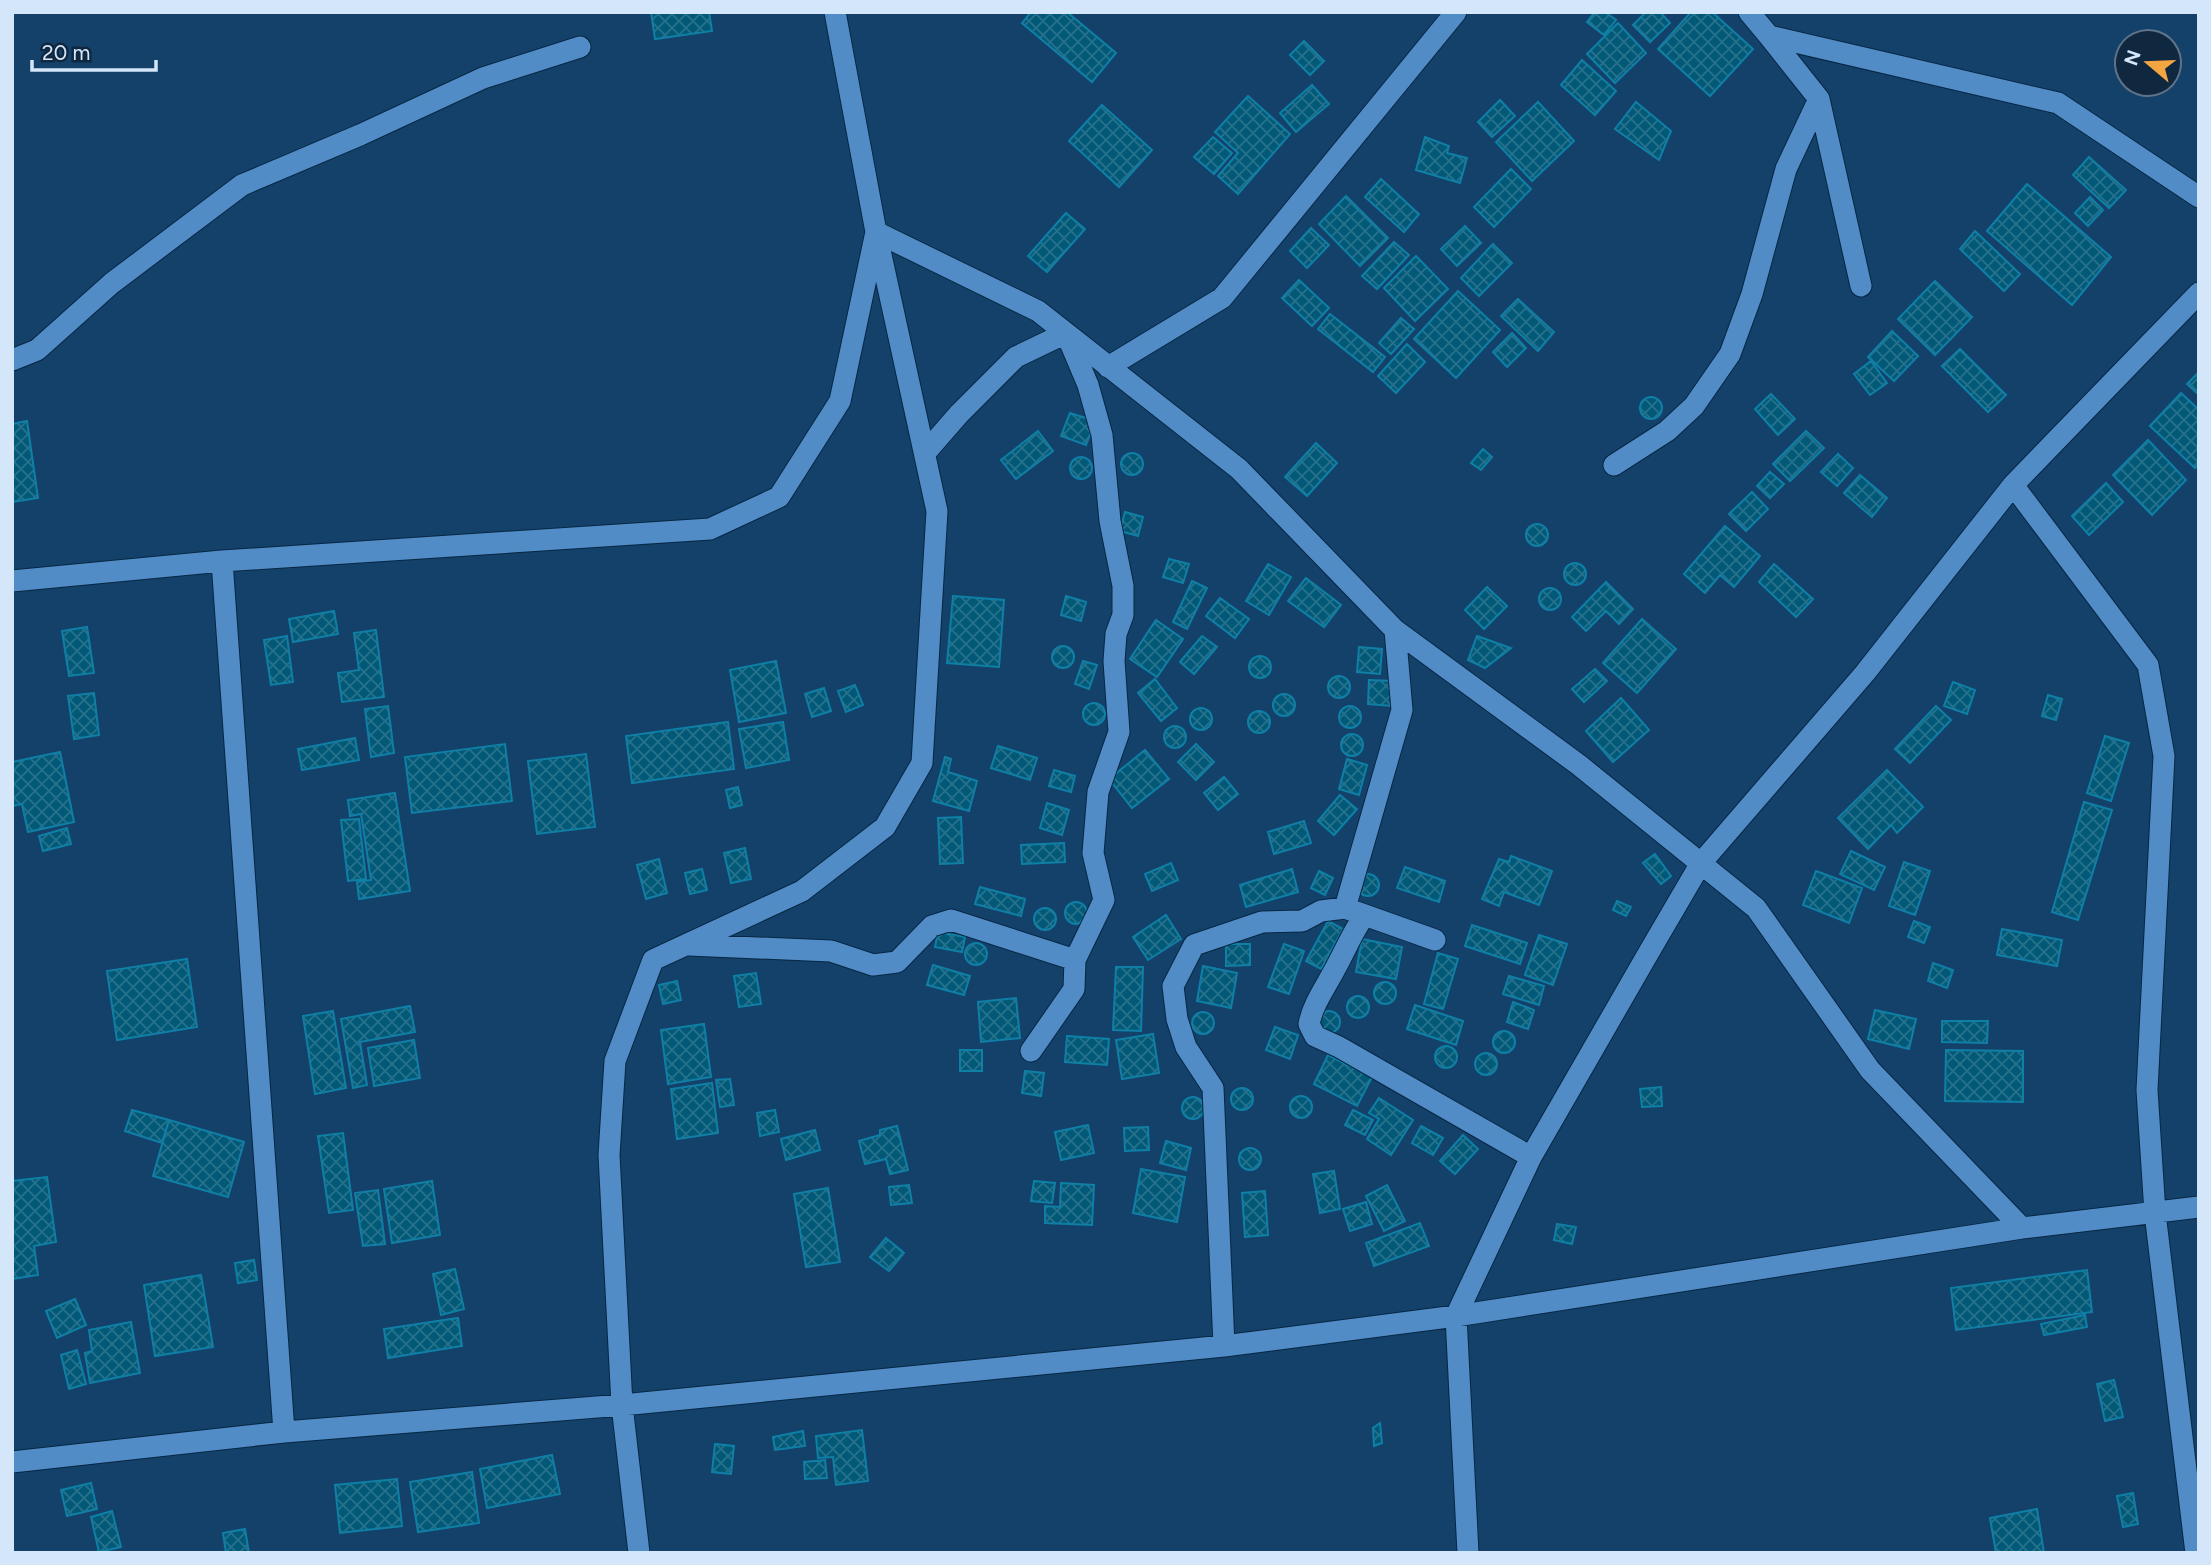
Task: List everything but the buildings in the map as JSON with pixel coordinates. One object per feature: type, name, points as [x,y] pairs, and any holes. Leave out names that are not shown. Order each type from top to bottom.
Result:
[{"type":"street","points":[[639,1553],[622,1405],[609,1155],[615,1061],[653,960],[802,891],[885,827],[922,763],[937,512],[876,232],[835,12]]},
{"type":"street","points":[[1108,367],[1222,298],[1456,12]]},
{"type":"street","points":[[1749,12],[1819,99],[1861,286]]},
{"type":"street","points":[[1769,36],[2059,103],[2199,197]]},
{"type":"street","points":[[12,360],[37,350],[112,283],[242,185],[360,135],[483,78],[580,47]]},
{"type":"street","points":[[1614,465],[1667,431],[1694,406],[1730,354],[1752,293],[1786,169],[1819,99]]},
{"type":"street","points":[[876,232],[1038,311],[1066,332],[1239,470],[1395,630],[1579,765],[1756,908],[1870,1070],[2022,1228]]},
{"type":"street","points":[[12,581],[222,561],[710,529],[779,497],[840,401],[876,232]]},
{"type":"street","points":[[1468,1553],[1456,1316],[1531,1157],[1701,863],[1865,673],[2013,485],[2199,293]]},
{"type":"street","points":[[925,453],[959,414],[1016,357],[1066,332]]},
{"type":"street","points":[[1031,1051],[1074,989],[1075,960],[1104,900],[1093,853],[1098,792],[1119,732],[1114,661],[1116,634],[1123,615],[1124,586],[1110,521],[1102,435],[1088,385],[1066,332]]},
{"type":"street","points":[[2013,485],[2148,665],[2164,756],[2147,1090],[2155,1213],[2196,1553]]},
{"type":"street","points":[[222,561],[284,1432]]},
{"type":"street","points":[[1395,630],[1402,710],[1350,936],[1312,1011],[1309,1024],[1315,1036],[1339,1047],[1531,1157]]},
{"type":"street","points":[[1224,1346],[1213,1088],[1186,1047],[1177,1019],[1173,986],[1194,945],[1262,922],[1302,921],[1321,911],[1355,912],[1435,940]]},
{"type":"street","points":[[686,944],[831,951],[873,965],[897,962],[932,926],[951,920],[1075,960]]},
{"type":"street","points":[[12,1462],[284,1432],[622,1405],[1224,1346],[1456,1316],[2022,1228],[2199,1207]]}]
